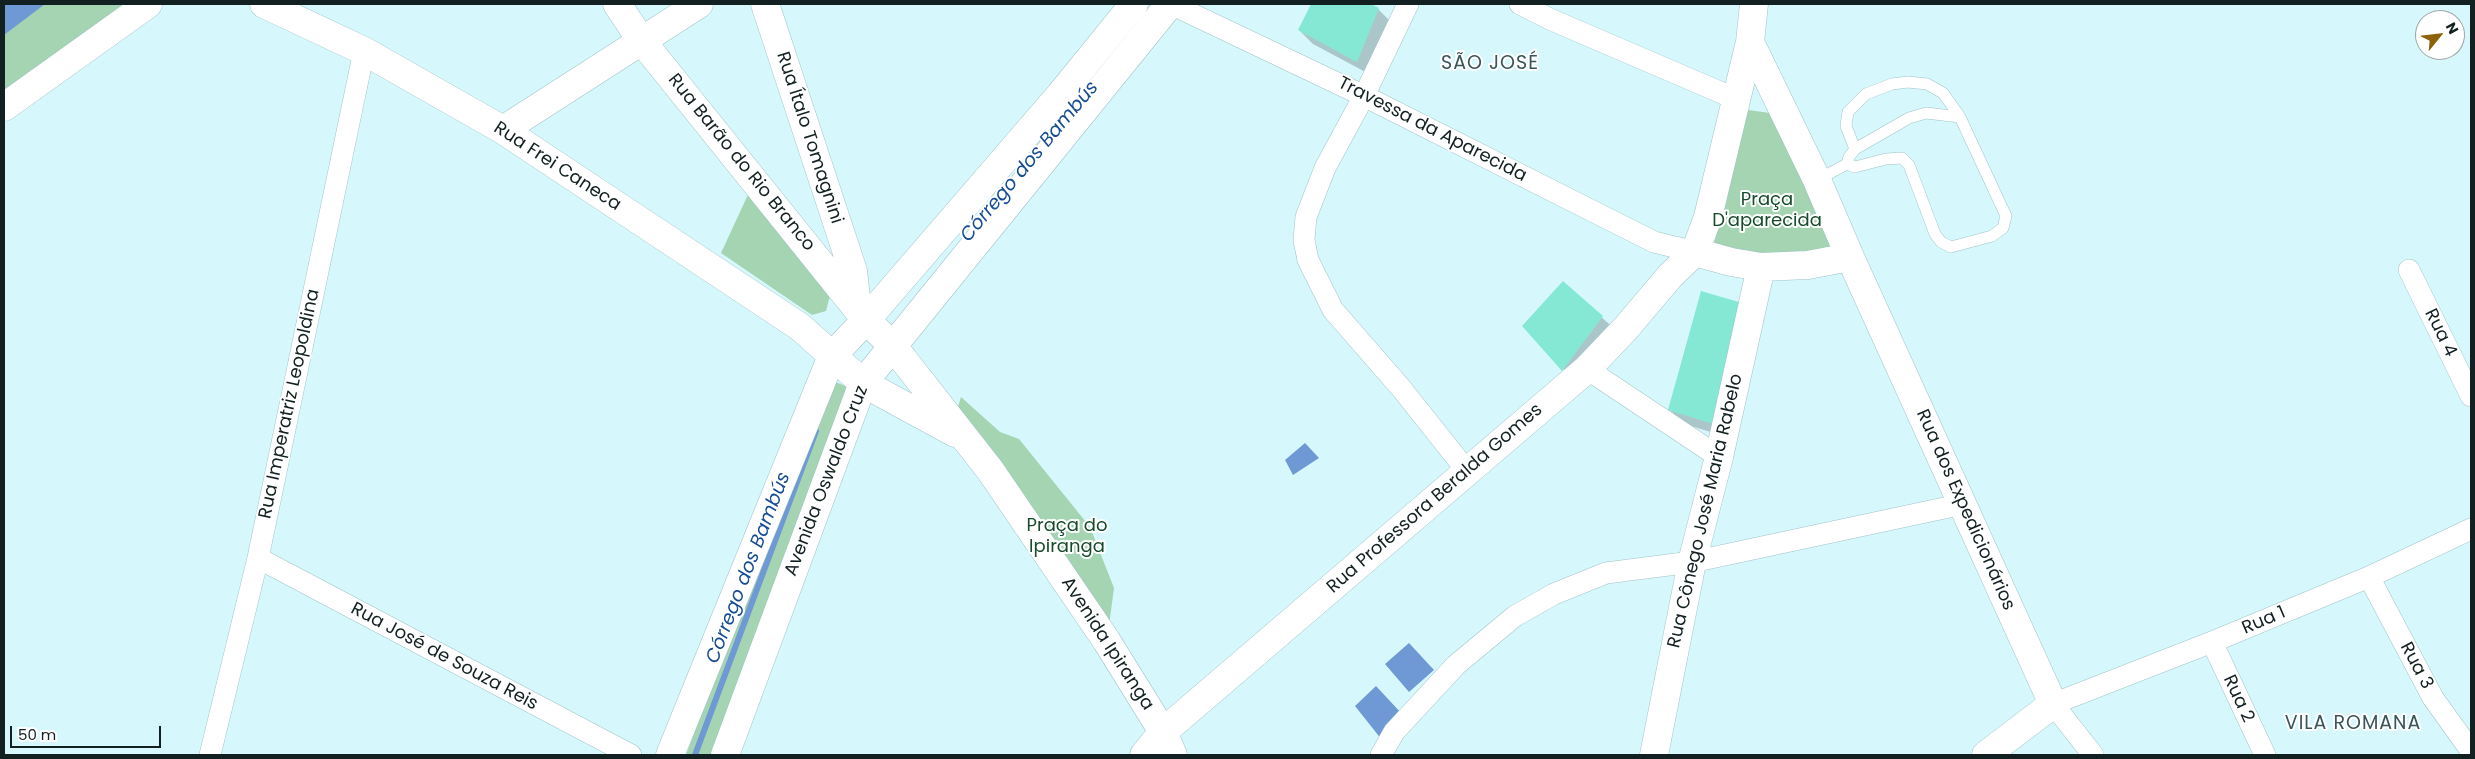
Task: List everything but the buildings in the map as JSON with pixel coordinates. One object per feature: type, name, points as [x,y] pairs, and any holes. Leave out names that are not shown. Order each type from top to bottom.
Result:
[{"type":"main road","points":[[4,107],[148,4]]},
{"type":"main road","name":"Rua Frei Caneca","points":[[264,4],[364,51],[503,130],[800,327],[863,382]]},
{"type":"main road","name":"Rua Barão do Rio Branco","points":[[617,4],[641,40],[846,278]]},
{"type":"main road","points":[[503,130],[699,4]]},
{"type":"main road","name":"Rua Ítalo Tomagnini","points":[[766,4],[846,278],[862,314]]},
{"type":"main road","points":[[670,755],[832,356],[862,314],[1060,95],[1134,4]]},
{"type":"main road","name":"Avenida Oswaldo Cruz","points":[[725,755],[863,382],[1170,4]]},
{"type":"main road","points":[[1750,42],[1818,180],[1850,256],[1808,265],[1761,267],[1731,262],[1695,252],[1708,217],[1750,42],[1754,4]]},
{"type":"main road","points":[[1736,99],[1782,107]]},
{"type":"main road","name":"Rua Professora Beralda Gomes","points":[[1144,755],[1168,744],[1467,471],[1587,369],[1626,328],[1670,276],[1695,252]]},
{"type":"main road","name":"Rua dos Expedicionários","points":[[1850,256],[2053,704]]},
{"type":"main road","name":"Rua Cônego José Maria Rabelo","points":[[1654,755],[1692,562],[1719,457],[1761,267]]},
{"type":"main road","name":"Avenida Ipiranga","points":[[862,314],[892,345],[990,470],[1106,640],[1168,744]]},
{"type":"main road","name":"Avenida Ipiranga","points":[[863,382],[966,438]]},
{"type":"main road","points":[[1986,755],[2053,704]]},
{"type":"street","name":"Travessa da Aparecida","points":[[1170,4],[1364,96],[1654,242],[1695,252]]},
{"type":"street","points":[[1408,4],[1364,96],[1324,168],[1306,218],[1304,240],[1308,260],[1319,287],[1333,310],[1401,388],[1467,471]]},
{"type":"street","points":[[1520,4],[1552,20],[1736,99]]},
{"type":"street","name":"Rua Imperatriz Leopoldina","points":[[210,755],[258,558],[364,51]]},
{"type":"street","name":"Rua 4","points":[[2409,270],[2471,396]]},
{"type":"street","points":[[1587,369],[1719,457]]},
{"type":"street","points":[[1381,755],[1394,732],[1456,665],[1515,616],[1554,594],[1606,573],[1692,562],[1963,504]]},
{"type":"street","name":"Rua 1","points":[[2053,704],[2212,642],[2369,577],[2471,529]]},
{"type":"street","name":"Rua José de Souza Reis","points":[[258,558],[631,755]]},
{"type":"street","name":"Rua 3","points":[[2369,577],[2433,698],[2471,751]]},
{"type":"street","name":"Rua 2","points":[[2212,642],[2265,755]]},
{"type":"street","name":"Rua dos Expedicionários","points":[[2053,704],[2093,755]]},
{"type":"lane","points":[[1847,164],[1855,168],[1886,159],[1902,158],[1909,165],[1935,234],[1941,242],[1951,247],[1992,236],[2003,228],[2006,216],[1960,116],[1943,93],[1927,84],[1908,82],[1892,84],[1866,94],[1848,112],[1846,126],[1855,149]]},
{"type":"lane","points":[[1818,180],[1847,164],[1849,156],[1855,149],[1909,118],[1926,113],[1960,116]]},
{"type":"green space","points":[[4,4],[134,4],[4,91]]},
{"type":"green space","name":"Praça D'aparecida","points":[[1741,109],[1777,114],[1839,250],[1809,259],[1704,248]]},
{"type":"green space","points":[[752,186],[832,288],[826,311],[812,315],[721,253]]},
{"type":"green space","points":[[827,379],[851,388],[713,755],[686,755]]},
{"type":"green space","name":"Praça do Ipiranga","points":[[961,397],[1000,432],[1019,439],[1090,527],[1114,588],[1107,640],[968,428],[958,407]]},
{"type":"water","points":[[4,4],[45,4],[4,35]]},
{"type":"water","points":[[1305,443],[1319,458],[1293,475],[1285,460]]},
{"type":"water","points":[[1409,643],[1434,670],[1409,692],[1385,664]]},
{"type":"water","points":[[1376,686],[1402,714],[1382,740],[1355,706]]},
{"type":"waterway","name":"Córrego dos Bambús","points":[[695,755],[816,431]]},
{"type":"district","name":"SÃO JOSÉ","points":[[1490,64]]},
{"type":"district","name":"VILA ROMANA","points":[[2353,724]]}]
